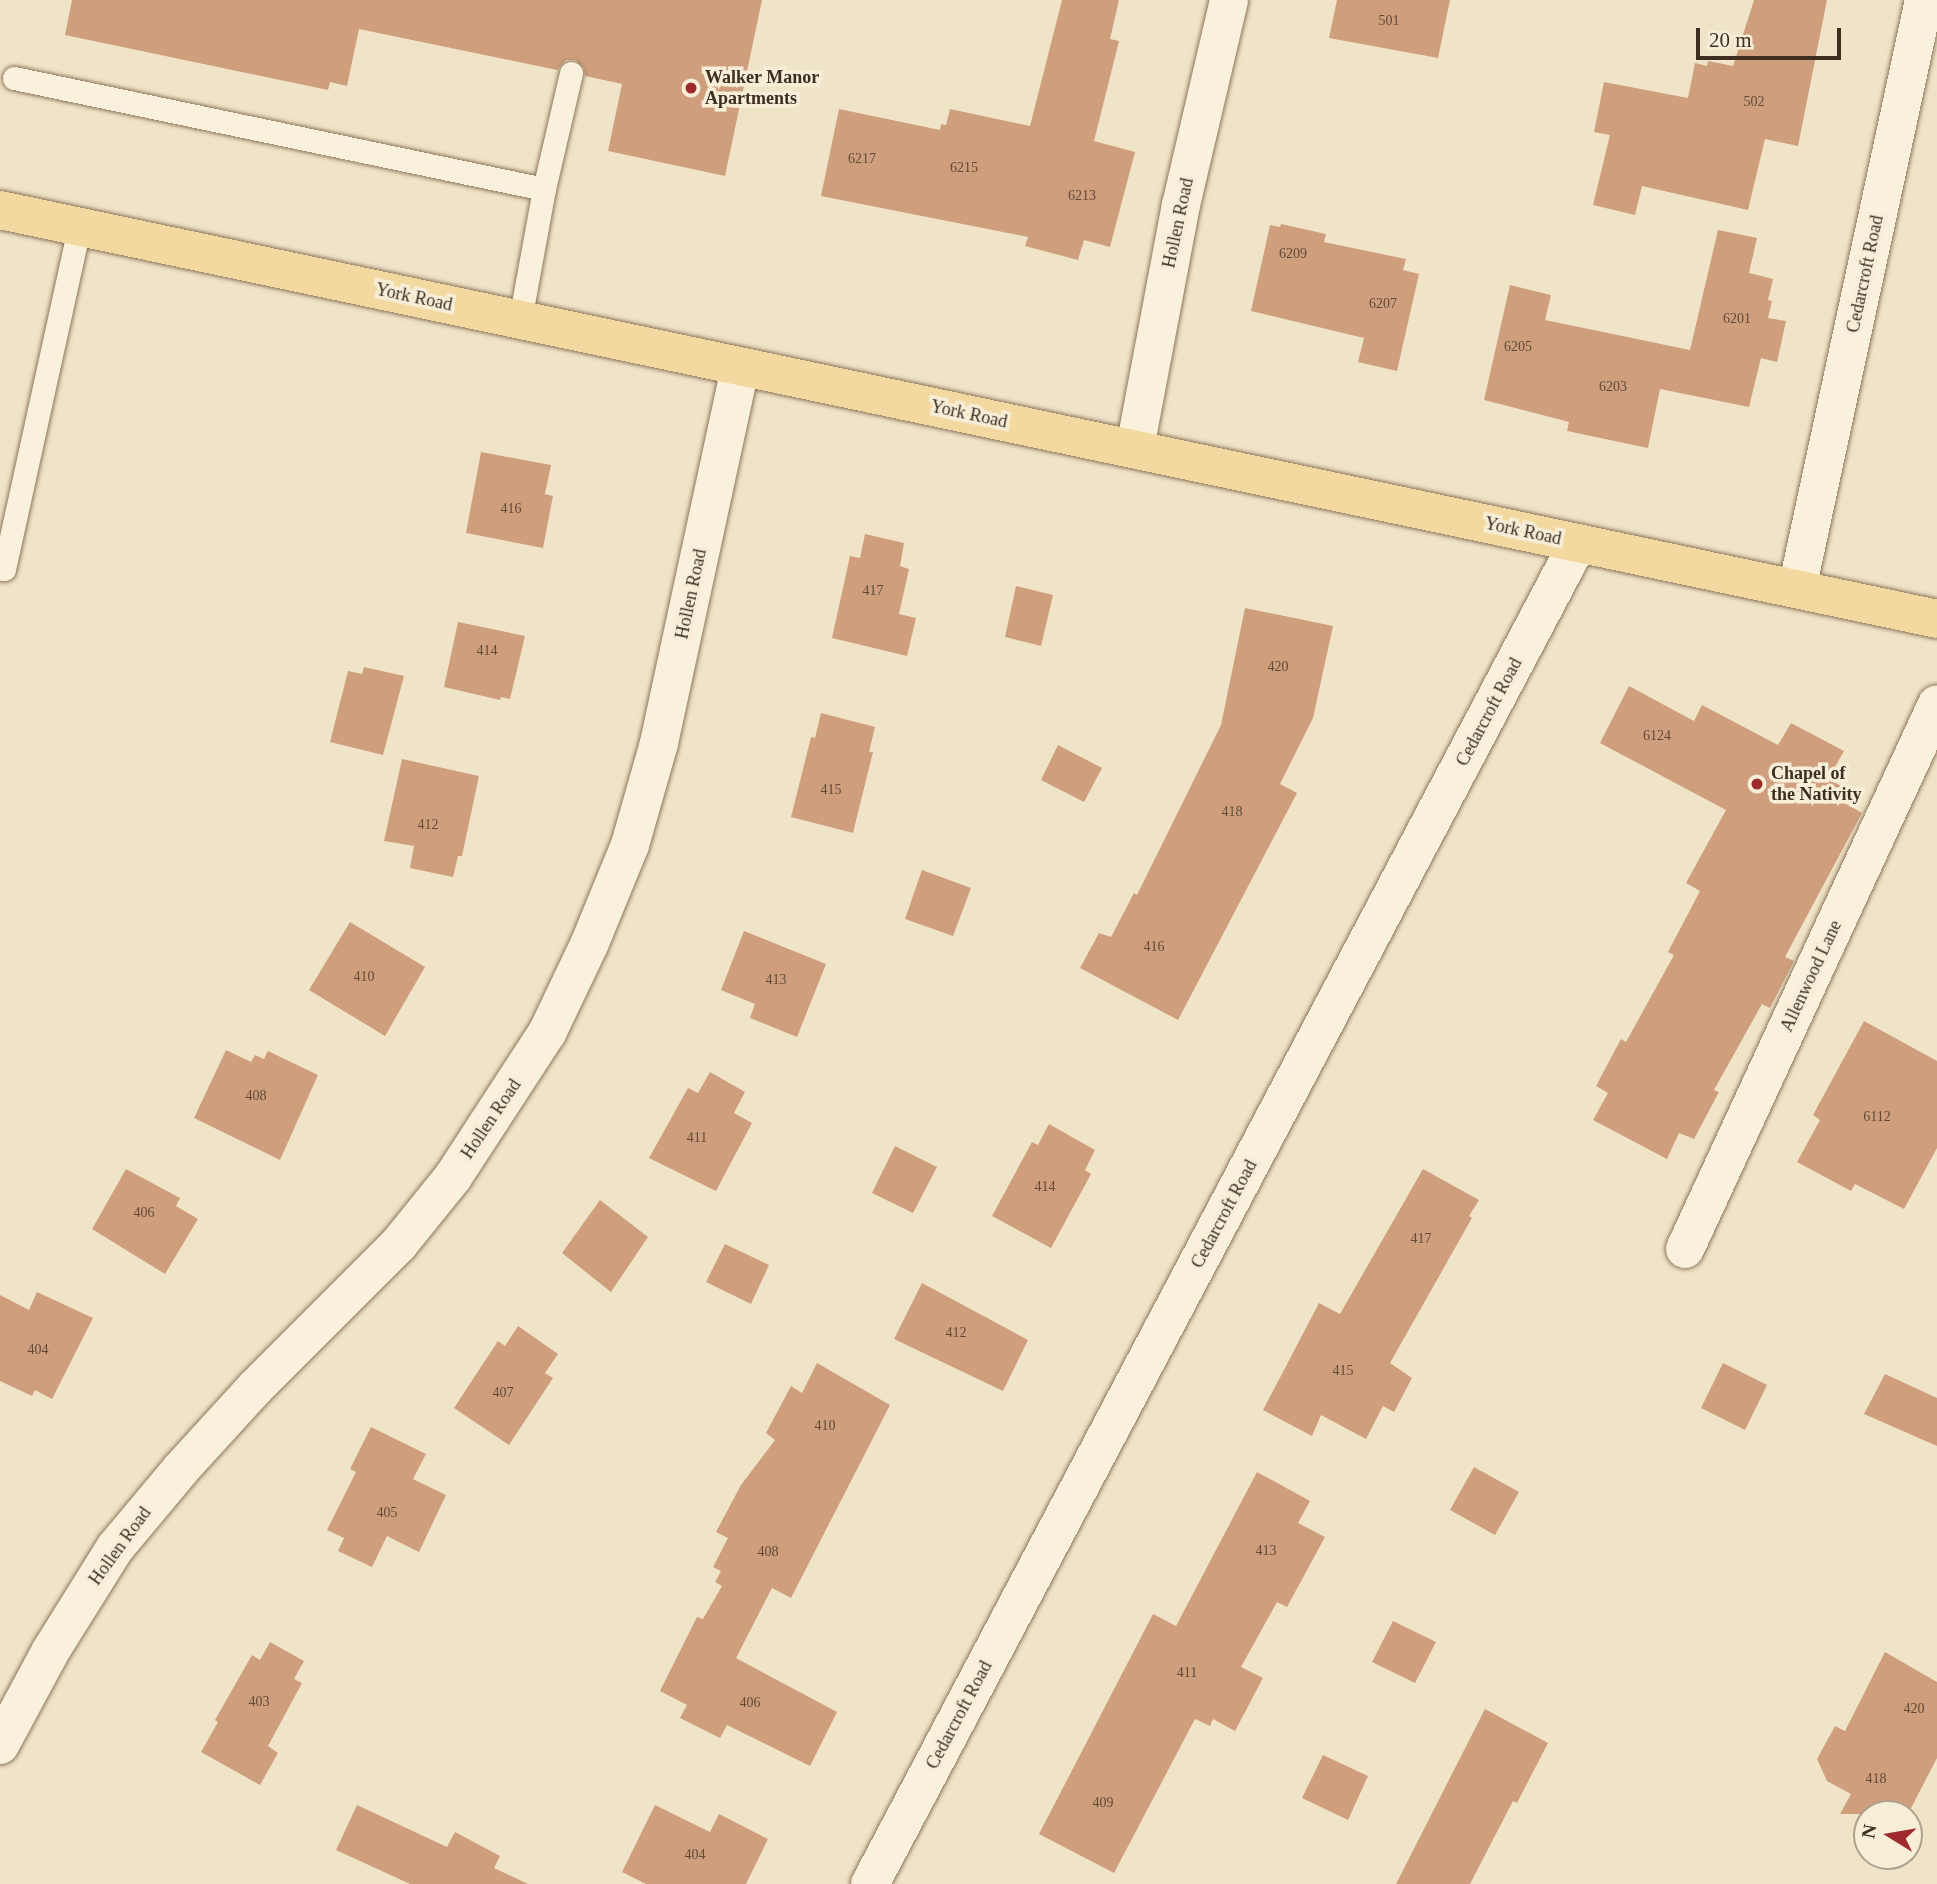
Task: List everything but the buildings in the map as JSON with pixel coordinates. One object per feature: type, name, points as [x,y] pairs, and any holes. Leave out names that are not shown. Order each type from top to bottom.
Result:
[{"type":"main road","name":"York Road","points":[[0,210],[1937,619]]},
{"type":"street","name":"Hollen Road","points":[[1135,449],[1181,205],[1229,0]]},
{"type":"street","name":"Cedarcroft Road","points":[[1797,589],[1924,0]]},
{"type":"street","name":"Hollen Road","points":[[0,1745],[50,1652],[115,1548],[181,1469],[256,1387],[399,1244],[453,1177],[547,1033],[589,944],[634,832],[659,743],[740,367]]},
{"type":"street","name":"Cedarcroft Road","points":[[870,1884],[1578,543]]},
{"type":"street","name":"Allenwood Lane","points":[[1685,1249],[1937,704]]},
{"type":"lane","points":[[520,320],[544,189],[571,73]]},
{"type":"lane","points":[[14,78],[544,189]]},
{"type":"lane","points":[[0,568],[4,569],[79,227]]},
{"type":"place","name":"Walker Manor Apartments","points":[[691,88]]},
{"type":"place","name":"Chapel of the Nativity","points":[[1757,784]]}]
